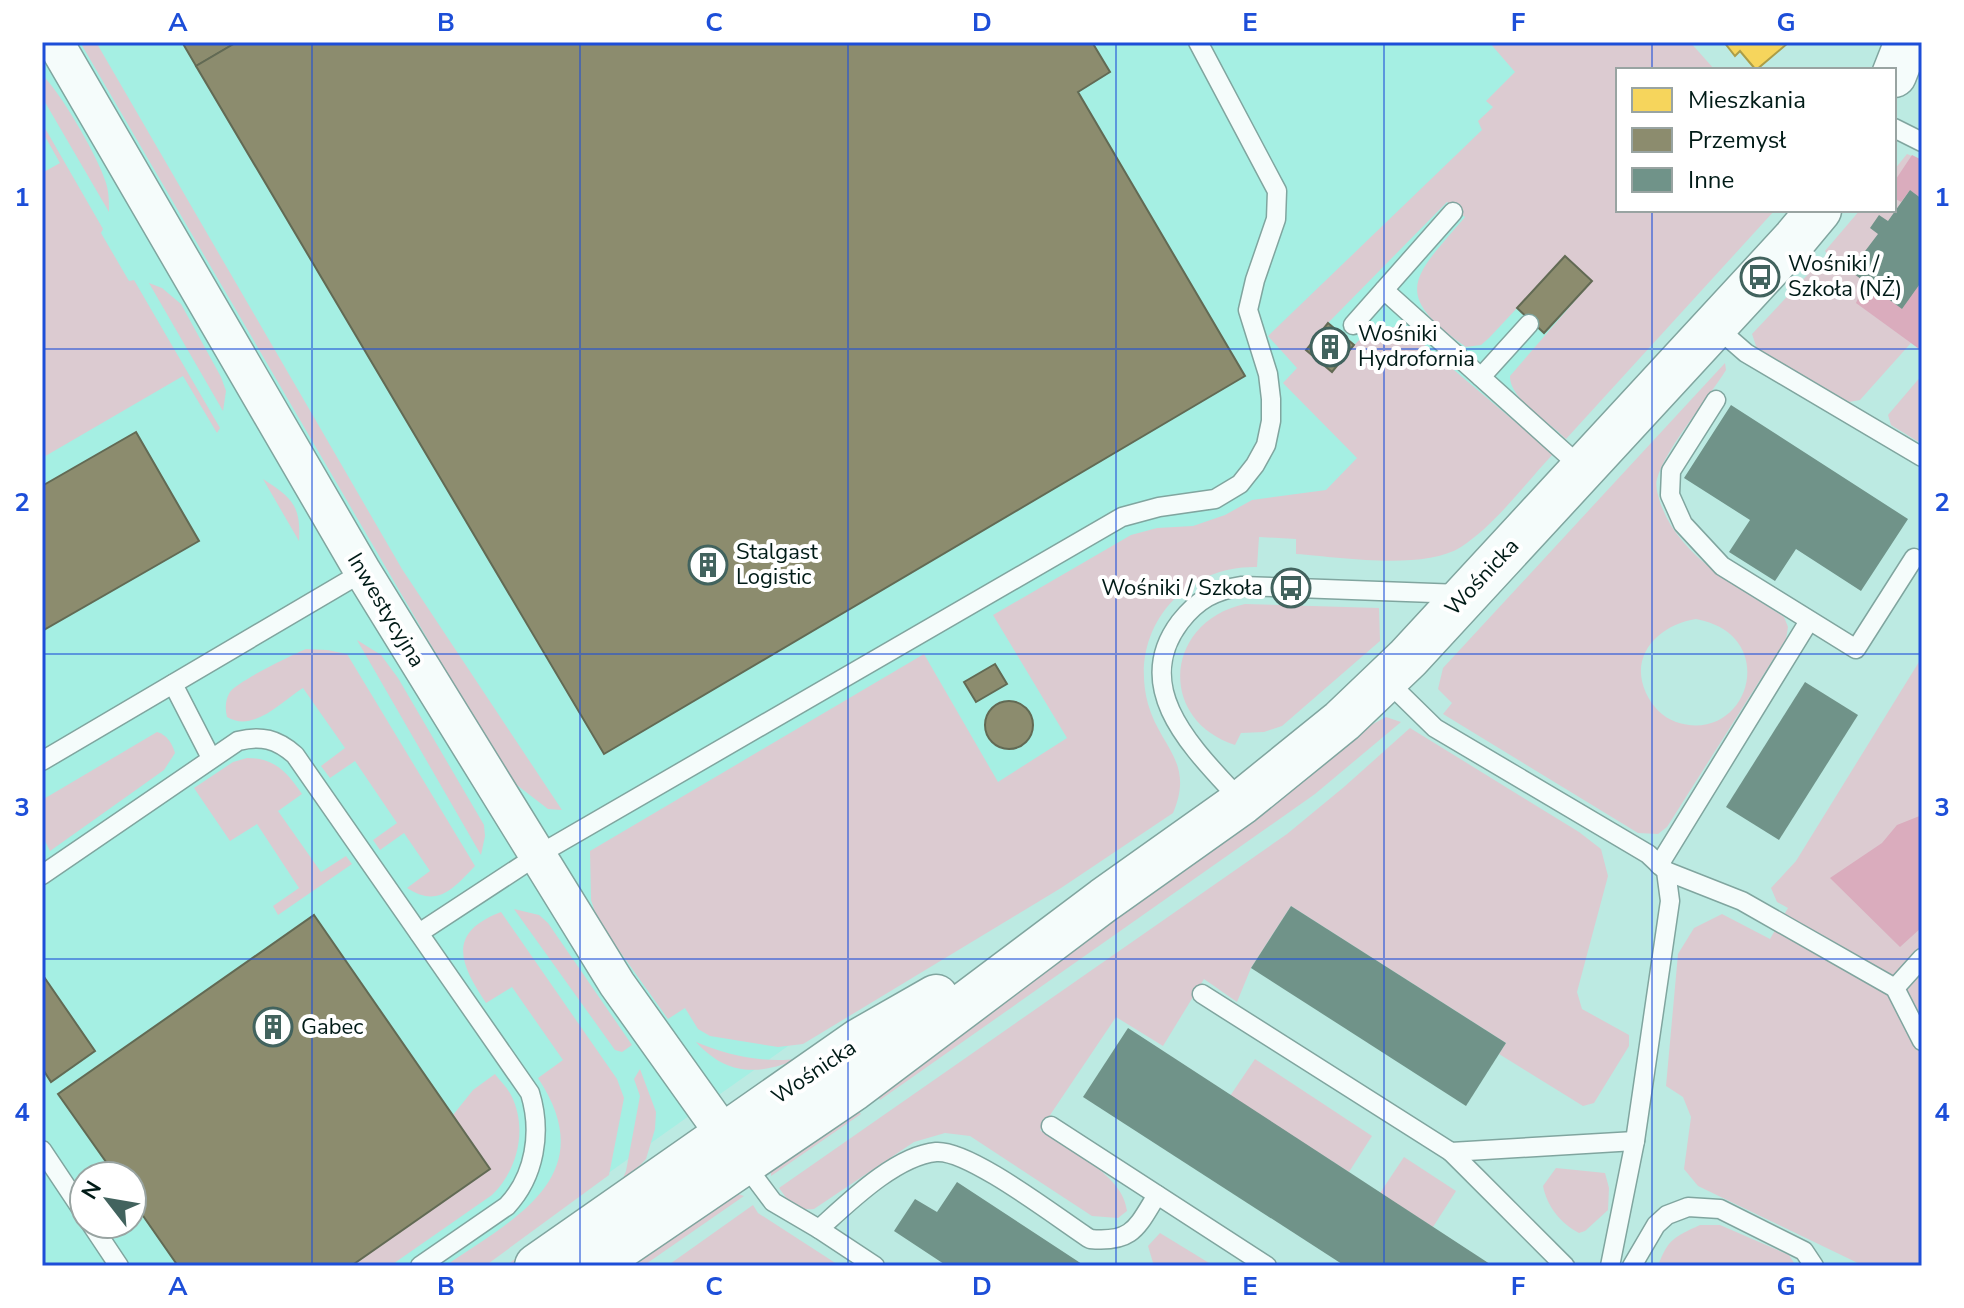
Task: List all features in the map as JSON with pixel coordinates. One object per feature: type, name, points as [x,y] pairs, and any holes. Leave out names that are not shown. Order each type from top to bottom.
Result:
[{"type":"street","name":"Inwestycyjna","points":[[55,42],[363,572],[617,984],[733,1148]]},
{"type":"street","points":[[1896,70],[1907,42]]},
{"type":"street","name":"Wośnicka","points":[[592,1266],[859,1041],[1104,900],[1242,802],[1342,721],[1386,680],[1466,595],[1817,212]]},
{"type":"street","name":"Wośnicka","points":[[537,1266],[733,1148]]},
{"type":"lane","points":[[419,933],[538,855],[1122,517],[1159,507],[1215,499],[1240,484],[1266,445],[1271,421],[1268,374],[1248,310],[1276,219],[1277,191],[1198,42]]},
{"type":"lane","points":[[1896,129],[1922,142]]},
{"type":"lane","points":[[1353,325],[1453,212]]},
{"type":"lane","points":[[1384,290],[1583,469]]},
{"type":"lane","points":[[1481,377],[1529,324]]},
{"type":"lane","points":[[1715,326],[1746,353],[1922,457]]},
{"type":"lane","points":[[1716,400],[1671,471],[1670,495],[1683,524],[1722,566],[1856,649],[1914,558]]},
{"type":"lane","points":[[42,761],[363,572]]},
{"type":"lane","points":[[1242,802],[1187,740],[1170,714],[1162,685],[1164,657],[1175,629],[1194,604],[1221,589],[1242,586],[1466,595]]},
{"type":"lane","points":[[1610,1266],[1635,1141],[1670,901],[1662,868],[1809,621]]},
{"type":"lane","points":[[1386,680],[1435,728],[1648,854],[1662,868],[1742,901],[1895,988],[1922,1041]]},
{"type":"lane","points":[[173,684],[211,758]]},
{"type":"lane","points":[[42,875],[238,741],[263,737],[286,747],[295,755],[530,1093],[536,1113],[537,1134],[526,1178],[518,1194],[507,1206],[420,1266]]},
{"type":"lane","points":[[1895,988],[1922,958]]},
{"type":"lane","points":[[1202,994],[1451,1152],[1565,1266]]},
{"type":"lane","points":[[1051,1126],[1267,1266]]},
{"type":"lane","points":[[1451,1152],[1635,1141]]},
{"type":"lane","points":[[733,1148],[773,1202],[875,1266]]},
{"type":"lane","points":[[42,1150],[68,1189]]},
{"type":"lane","points":[[819,1229],[894,1166],[936,1152],[968,1159],[1090,1239],[1111,1241],[1134,1231],[1157,1195]]},
{"type":"lane","points":[[1632,1266],[1656,1225],[1667,1215],[1688,1207],[1720,1209],[1804,1251],[1814,1266]]},
{"type":"lane","points":[[102,1240],[119,1266]]},
{"type":"shaded area","points":[[42,42],[1645,42],[1620,68],[1616,68],[1617,212],[1560,433],[1461,538],[1208,532],[1074,662],[1164,787],[788,1046],[477,1266],[42,1266]]},
{"type":"shaded area","points":[[80,42],[96,42],[402,569],[562,810],[548,809],[509,779]]},
{"type":"shaded area","points":[[1489,42],[1690,42],[1713,68],[1616,68],[1616,212],[1773,212],[1566,439],[1523,402],[1511,385],[1510,376],[1592,281],[1565,257],[1489,338],[1481,345],[1466,347],[1426,312],[1418,298],[1418,284],[1423,270],[1465,217],[1447,202],[1328,323],[1306,350],[1332,372],[1358,341],[1368,334],[1378,328],[1401,329],[1415,337],[1553,454],[1498,516],[1461,547],[1425,559],[1404,561],[1296,554],[1296,539],[1259,537],[1257,567],[1230,569],[1206,577],[1185,590],[1167,607],[1154,628],[1146,651],[1144,677],[1148,704],[1178,767],[1179,795],[1173,813],[1061,888],[803,1044],[778,1047],[710,1036],[698,1029],[685,1008],[668,1019],[598,921],[591,900],[590,851],[924,654],[998,782],[1067,738],[993,615],[1131,535],[1157,528],[1193,526],[1225,515],[1252,500],[1326,490],[1357,458],[1283,383],[1297,368],[1268,336],[1482,130],[1478,121],[1493,107],[1486,101],[1515,72]]},
{"type":"shaded area","points":[[42,75],[68,109],[95,156],[106,184],[109,212],[42,97]]},
{"type":"shaded area","points":[[42,123],[129,281],[134,280],[220,428],[217,433],[183,376],[42,458],[42,173],[60,163],[42,131]]},
{"type":"shaded area","points":[[1907,154],[1922,160],[1922,351],[1911,343],[1860,400],[1849,402],[1757,349],[1752,334],[1827,254],[1825,251],[1858,212],[1896,212],[1896,168]]},
{"type":"shaded area","points":[[1912,155],[1922,160],[1922,199],[1910,190],[1901,202],[1896,199],[1896,179]]},
{"type":"shaded area","points":[[1922,281],[1922,351],[1856,303],[1865,282],[1902,309]]},
{"type":"shaded area","points":[[149,283],[162,288],[181,304],[221,377],[226,391],[223,411]]},
{"type":"shaded area","points":[[1725,363],[1726,370],[1662,467],[1656,482],[1660,502],[1669,522],[1695,555],[1784,617],[1788,627],[1786,639],[1667,827],[1658,834],[1638,833],[1443,714],[1452,703],[1438,689],[1443,668]],"holes":[[[1696,619],[1723,629],[1740,645],[1747,665],[1746,686],[1737,704],[1722,718],[1701,725],[1676,722],[1666,717],[1651,702],[1642,679],[1641,666],[1651,643],[1671,627]]]},
{"type":"shaded area","points":[[1922,375],[1922,444],[1891,425],[1888,415]]},
{"type":"shaded area","points":[[263,479],[293,504],[298,519],[299,541]]},
{"type":"shaded area","points":[[1245,604],[1379,608],[1380,641],[1282,726],[1264,732],[1241,733],[1235,745],[1209,732],[1192,714],[1182,693],[1180,671],[1186,649],[1199,630],[1218,614]]},
{"type":"shaded area","points":[[357,640],[381,655],[398,678],[484,825],[481,855]]},
{"type":"shaded area","points":[[306,649],[347,654],[475,866],[444,893],[428,896],[407,888],[430,871],[404,833],[380,850],[373,840],[397,823],[355,761],[330,778],[321,766],[345,748],[303,688],[257,718],[237,721],[227,717],[227,698],[235,687]]},
{"type":"shaded area","points":[[1922,657],[1922,1266],[1864,1266],[1698,1186],[1684,1169],[1691,1117],[1683,1097],[1666,1086],[1678,954],[1694,928],[1722,914],[1770,939],[1788,908],[1777,902],[1771,888],[1796,861]]},
{"type":"shaded area","points":[[1386,717],[1401,722],[1315,794],[880,1100],[873,1088],[1360,731]]},
{"type":"shaded area","points":[[1410,728],[1579,832],[1601,849],[1608,876],[1577,992],[1582,1009],[1629,1035],[1629,1046],[1594,1103],[1583,1106],[1499,1054],[1506,1043],[1291,906],[1251,968],[1237,1002],[1204,979],[1163,1046],[1116,1017],[1040,1130],[1092,1164],[1116,1185],[1127,1211],[1118,1218],[1092,1216],[970,1136],[945,1133],[914,1142],[814,1209],[798,1207],[779,1188],[1287,834]]},
{"type":"shaded area","points":[[157,732],[169,740],[175,753],[164,770],[50,851],[42,835],[42,800]]},
{"type":"shaded area","points":[[247,758],[273,764],[291,779],[302,794],[278,811],[321,872],[346,856],[352,864],[278,915],[273,906],[299,888],[257,824],[230,841],[194,788],[233,762]]},
{"type":"shaded area","points":[[1922,815],[1922,927],[1900,947],[1830,878],[1882,843],[1897,825]]},
{"type":"shaded area","points":[[514,909],[539,915],[548,923],[632,1045],[622,1052],[615,1050]]},
{"type":"shaded area","points":[[501,912],[617,1079],[624,1098],[609,1175],[485,1266],[445,1266],[498,1230],[542,1191],[556,1168],[561,1142],[556,1112],[538,1078],[563,1060],[512,987],[486,1003],[465,963],[465,940],[472,930],[483,920]]},
{"type":"shaded area","points":[[696,1042],[748,1058],[802,1058],[773,1067],[746,1070],[721,1062]]},
{"type":"shaded area","points":[[1255,1059],[1372,1136],[1349,1172],[1230,1096]]},
{"type":"shaded area","points":[[640,1069],[656,1112],[655,1129],[646,1159],[621,1185],[516,1266],[505,1266],[620,1185],[626,1171],[640,1096],[634,1079]]},
{"type":"shaded area","points":[[495,1074],[508,1089],[519,1121],[518,1148],[501,1185],[492,1195],[390,1266],[351,1266],[489,1170],[453,1115],[473,1090]]},
{"type":"shaded area","points":[[853,1103],[861,1114],[771,1176],[771,1170]]},
{"type":"shaded area","points":[[1404,1157],[1456,1191],[1433,1227],[1380,1193]]},
{"type":"shaded area","points":[[1556,1168],[1605,1173],[1609,1188],[1608,1210],[1585,1231],[1579,1233],[1566,1224],[1548,1200],[1543,1186]]},
{"type":"shaded area","points":[[735,1193],[744,1196],[643,1266],[621,1266]]},
{"type":"shaded area","points":[[753,1205],[758,1213],[840,1266],[667,1266]]},
{"type":"shaded area","points":[[1700,1225],[1720,1225],[1789,1255],[1796,1266],[1658,1266],[1673,1240]]},
{"type":"shaded area","points":[[1160,1233],[1214,1266],[1154,1266],[1148,1246]]},
{"type":"building: Mieszkania","points":[[1724,42],[1788,43],[1758,68],[1754,68],[1740,51],[1735,56]]},
{"type":"building: Przemysł","points":[[182,42],[237,42],[196,66]]},
{"type":"building: Przemysł","name":"Stalgast Logistic","points":[[237,42],[1092,42],[1110,72],[1078,92],[1245,376],[604,754],[196,66]]},
{"type":"building: Przemysł","points":[[1565,256],[1592,281],[1544,333],[1517,308]]},
{"type":"building: Przemysł","name":"Wośniki Hydrofornia","points":[[1328,323],[1354,345],[1332,372],[1306,350]]},
{"type":"building: Przemysł","points":[[136,432],[199,541],[42,631],[42,486]]},
{"type":"building: Przemysł","points":[[995,664],[1007,684],[976,702],[964,682]]},
{"type":"building: Przemysł","points":[[1009,701],[1026,708],[1033,725],[1026,742],[1009,749],[992,742],[985,725],[992,708]]},
{"type":"building: Przemysł","name":"Gabec","points":[[314,915],[490,1169],[351,1266],[178,1266],[148,1223],[148,1160],[105,1160],[58,1094]]},
{"type":"building: Przemysł","points":[[42,974],[95,1051],[51,1082],[42,1068]]},
{"type":"building: Inne","points":[[1910,190],[1922,199],[1922,281],[1902,309],[1850,271],[1878,234],[1870,228],[1879,215],[1888,221]]},
{"type":"building: Inne","points":[[1731,405],[1908,519],[1861,591],[1796,549],[1775,581],[1729,552],[1750,520],[1684,478]]},
{"type":"building: Inne","points":[[1805,682],[1858,715],[1779,840],[1726,807]]},
{"type":"building: Inne","points":[[1291,906],[1506,1043],[1466,1106],[1251,968]]},
{"type":"building: Inne","points":[[1128,1028],[1493,1266],[1345,1266],[1083,1097]]},
{"type":"building: Inne","points":[[957,1182],[1085,1266],[947,1266],[894,1231],[915,1199],[937,1212]]},
{"type":"place","name":"Wośniki / Szkoła (NŻ)","points":[[1760,277]]},
{"type":"place","name":"Wośniki Hydrofornia","points":[[1330,347]]},
{"type":"place","name":"Stalgast Logistic","points":[[708,565]]},
{"type":"place","name":"Wośniki / Szkoła","points":[[1291,588]]},
{"type":"place","name":"Gabec","points":[[273,1027]]}]
